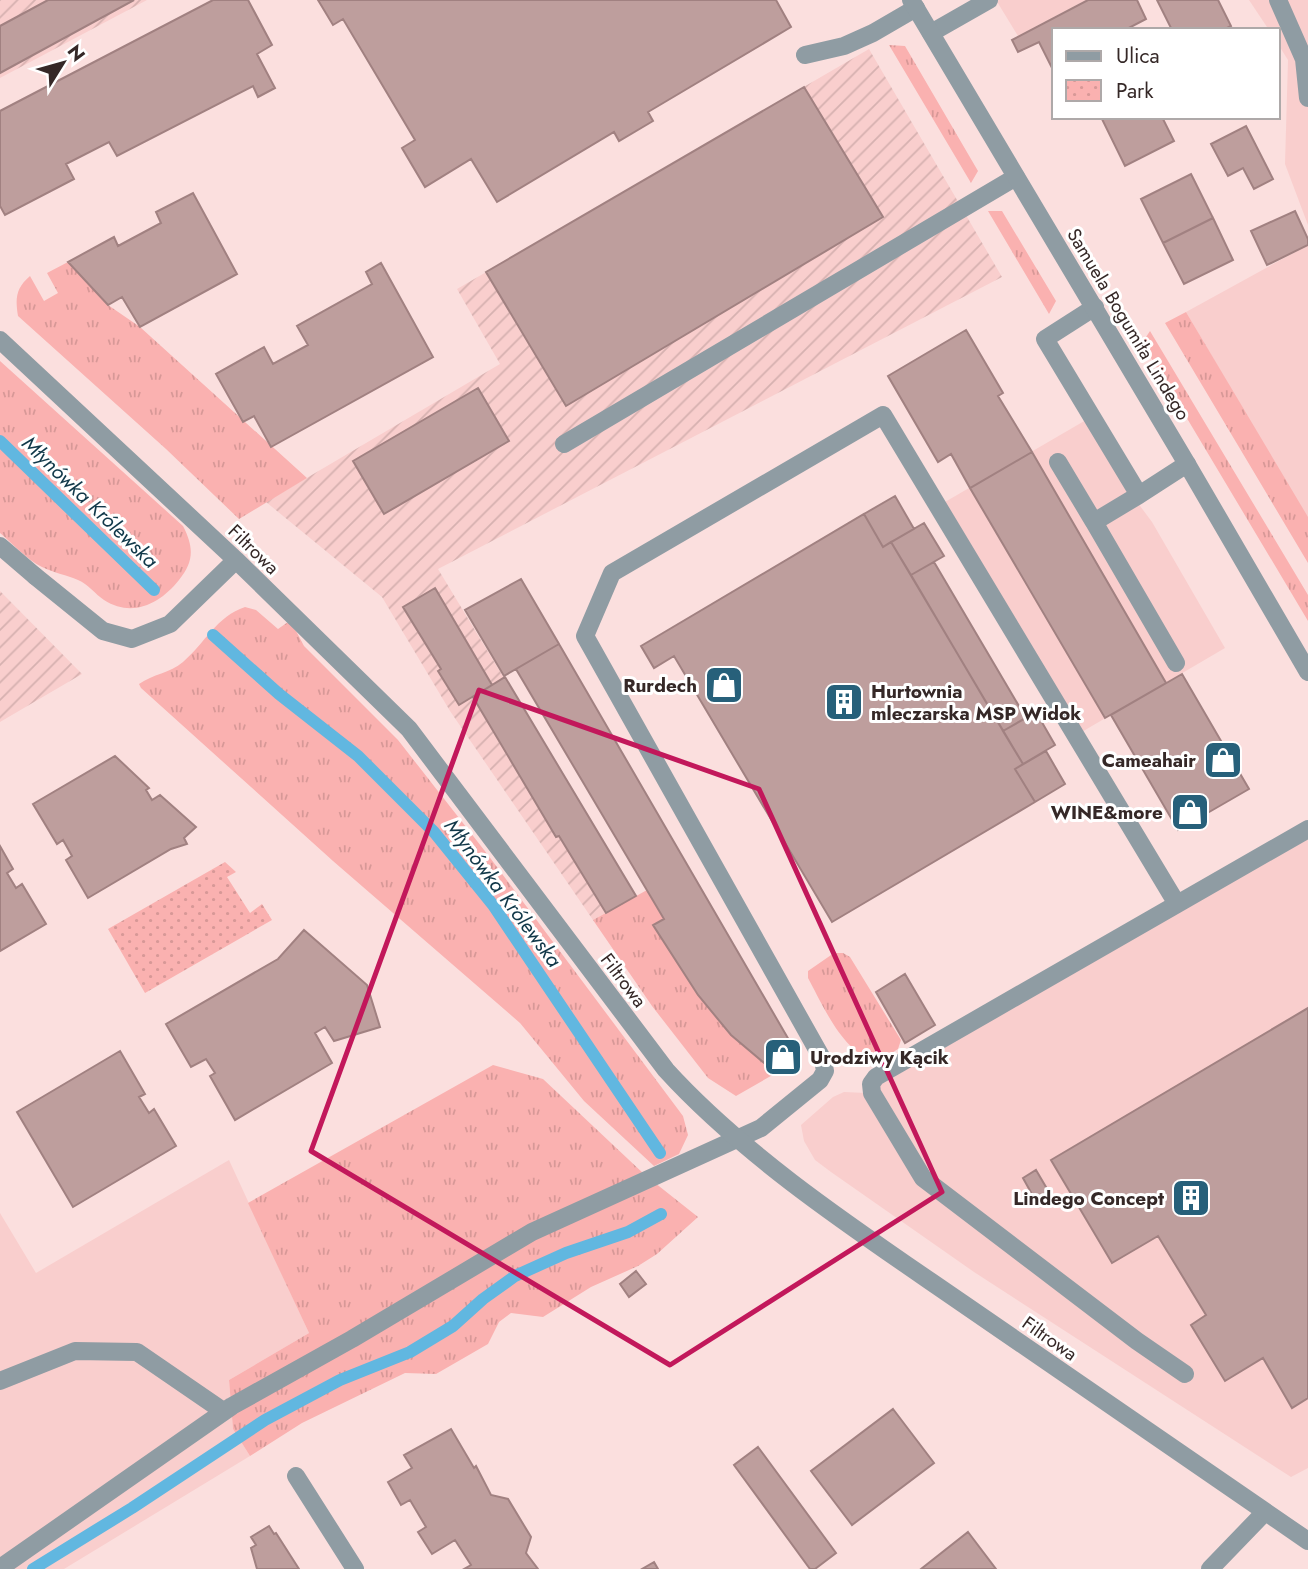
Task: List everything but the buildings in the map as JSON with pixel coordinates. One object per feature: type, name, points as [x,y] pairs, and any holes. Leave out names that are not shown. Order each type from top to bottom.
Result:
[{"type":"street","points":[[931,33],[989,0]]},
{"type":"street","points":[[1278,0],[1304,59],[1308,98]]},
{"type":"street","points":[[806,55],[844,46],[873,33],[914,4]]},
{"type":"street","name":"Samuela Bogumiła Lindego","points":[[914,4],[1308,672]]},
{"type":"street","points":[[564,444],[1016,177]]},
{"type":"street","points":[[1095,307],[1045,339],[1139,495]]},
{"type":"street","name":"Filtrowa","points":[[0,340],[236,560],[409,729],[666,1070],[700,1107],[738,1140],[908,1265],[1308,1541]]},
{"type":"street","points":[[0,1568],[223,1411],[352,1339],[532,1232],[761,1128],[820,1080],[825,1071],[823,1060],[585,636],[612,573],[883,415],[1177,904]]},
{"type":"street","points":[[1058,462],[1177,663]]},
{"type":"street","points":[[1094,522],[1187,464]]},
{"type":"street","points":[[0,546],[103,631],[132,639],[170,624],[236,560]]},
{"type":"street","points":[[1185,1374],[1137,1342],[923,1178],[872,1093],[872,1084],[876,1077],[1308,829]]},
{"type":"street","points":[[0,1381],[75,1351],[137,1352],[223,1411]]},
{"type":"street","points":[[296,1476],[355,1569]]},
{"type":"street","points":[[1210,1569],[1265,1512]]},
{"type":"highlighted area","points":[[479,690],[759,789],[942,1192],[670,1365],[311,1151]]},
{"type":"shaded area","points":[[0,0],[147,0],[0,78]]},
{"type":"shaded area","points":[[996,0],[1086,0],[1018,36]]},
{"type":"shaded area","points":[[1249,0],[1308,0],[1308,225],[1285,164],[1288,60],[1280,47],[1280,28],[1268,28]]},
{"type":"shaded area","points":[[869,49],[1002,277],[438,569],[636,896],[593,920],[450,711],[382,597],[266,502],[500,364],[457,289]]},
{"type":"shaded area","points":[[1308,245],[1308,520],[1186,312]]},
{"type":"shaded area","points":[[1086,420],[1123,483],[1152,522],[1225,648],[1080,733],[945,502]]},
{"type":"shaded area","points":[[0,591],[82,674],[0,722]]},
{"type":"shaded area","name":"Lindego Concept","points":[[1308,836],[1308,1468],[1291,1477],[974,1272],[831,1172],[815,1160],[804,1141],[801,1125],[833,1097],[844,1092],[866,1093]]},
{"type":"shaded area","points":[[229,1160],[309,1333],[229,1380],[233,1429],[250,1456],[64,1569],[0,1569],[0,1213],[36,1273]]},
{"type":"green space","points":[[889,45],[905,46],[978,171],[971,183]]},
{"type":"green space","points":[[988,211],[1002,211],[1056,301],[1049,314]]},
{"type":"green space","points":[[68,262],[108,305],[140,327],[307,478],[239,519],[166,449],[18,316],[18,294],[25,280],[30,276],[44,301],[58,293],[47,273]]},
{"type":"green space","points":[[1186,312],[1308,517],[1308,563],[1165,323]]},
{"type":"green space","points":[[1150,331],[1308,595],[1308,621],[1142,343]]},
{"type":"green space","points":[[0,361],[183,526],[191,548],[188,567],[179,580],[154,602],[135,608],[114,605],[82,582],[36,564],[0,533]]},
{"type":"green space","points":[[245,607],[256,610],[278,629],[288,622],[304,646],[398,740],[488,855],[683,1116],[688,1135],[679,1154],[654,1166],[584,1101],[520,1023],[333,861],[141,688],[139,684],[183,662],[219,623]]},
{"type":"green space","points":[[225,862],[236,872],[227,877],[250,913],[262,904],[272,920],[145,993],[108,929]]},
{"type":"green space","points":[[647,890],[664,919],[653,925],[698,995],[731,1035],[776,1073],[736,1096],[708,1078],[652,1006],[593,920]]},
{"type":"green space","points":[[834,953],[843,953],[850,957],[901,1040],[898,1049],[888,1056],[871,1058],[859,1053],[848,1043],[838,1031],[808,978],[808,971]]},
{"type":"green space","points":[[493,1065],[543,1079],[645,1175],[698,1217],[657,1254],[638,1266],[591,1287],[543,1317],[511,1313],[499,1322],[488,1344],[436,1374],[405,1373],[302,1423],[250,1456],[233,1429],[229,1380],[309,1333],[248,1203]]},
{"type":"waterway","name":"Młynówka Królewska","points":[[0,441],[154,590]]},
{"type":"waterway","name":"Młynówka Królewska","points":[[213,635],[279,694],[358,756],[434,832],[493,905],[660,1153]]},
{"type":"waterway","points":[[33,1569],[132,1508],[265,1420],[340,1380],[410,1352],[453,1326],[483,1299],[515,1276],[566,1253],[628,1232],[661,1214]]},
{"type":"place","name":"Rurdech","points":[[724,685]]},
{"type":"place","name":"Hurtownia mleczarska MSP Widok","points":[[844,702]]},
{"type":"place","name":"Cameahair","points":[[1223,760]]},
{"type":"place","name":"WINE&more","points":[[1190,812]]},
{"type":"place","name":"Urodziwy Kącik","points":[[783,1057]]},
{"type":"place","name":"Lindego Concept","points":[[1191,1198]]}]
